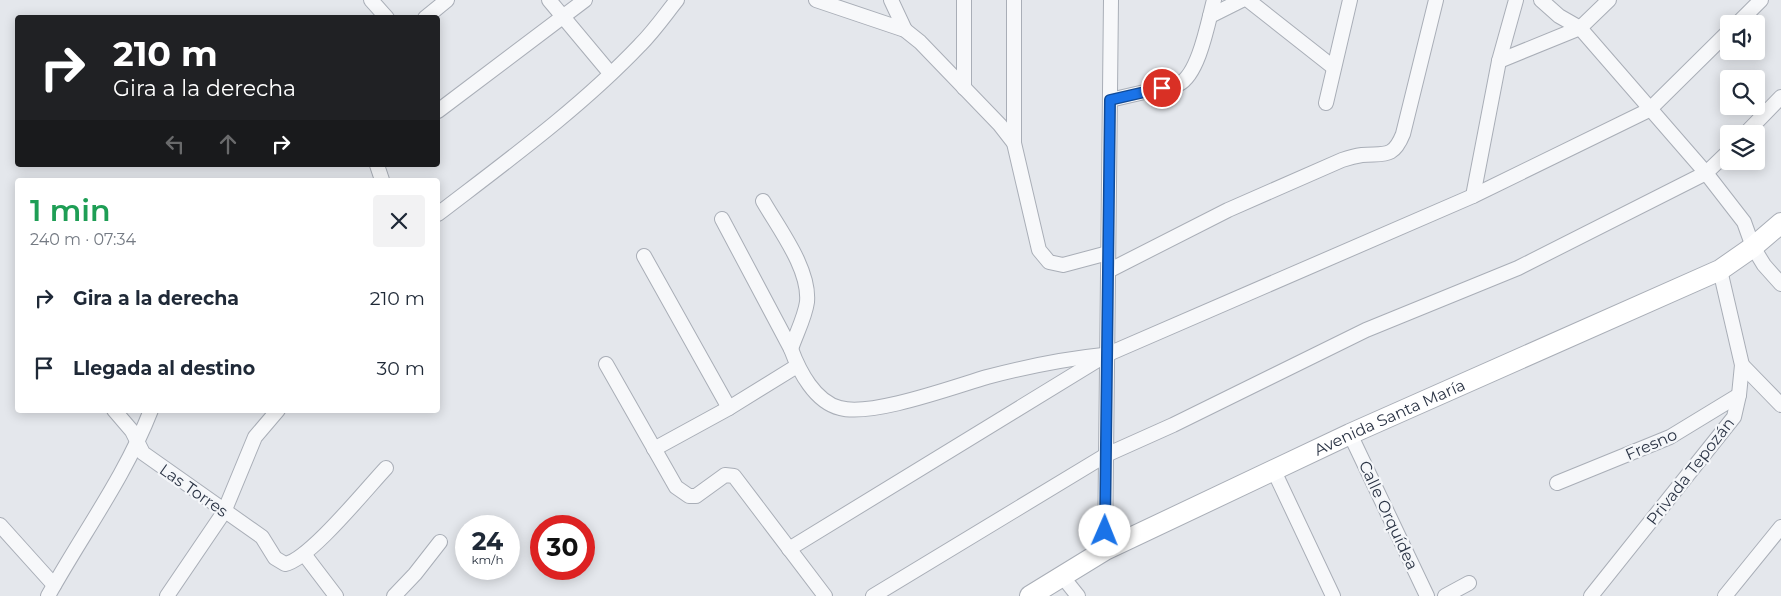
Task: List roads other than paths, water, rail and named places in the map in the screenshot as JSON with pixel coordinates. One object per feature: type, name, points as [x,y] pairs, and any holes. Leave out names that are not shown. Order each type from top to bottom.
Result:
[{"type":"main road","name":"Avenida Santa María","points":[[1030,596],[1105,550],[1350,434],[1720,270],[1753,247],[1781,223]]},
{"type":"street","points":[[372,0],[384,15]]},
{"type":"street","points":[[429,15],[447,0]]},
{"type":"street","points":[[549,0],[610,73]]},
{"type":"street","points":[[440,109],[584,0]]},
{"type":"street","points":[[440,212],[528,145],[610,73],[641,44],[677,0]]},
{"type":"street","points":[[816,0],[905,30],[920,42],[1014,143]]},
{"type":"street","points":[[891,0],[905,30]]},
{"type":"street","points":[[964,0],[964,88]]},
{"type":"street","points":[[1014,0],[1014,143],[1040,250],[1044,258],[1055,265],[1108,253]]},
{"type":"street","points":[[1105,550],[1111,0]]},
{"type":"street","points":[[1110,100],[1178,84],[1187,80],[1193,68],[1214,0]]},
{"type":"street","points":[[1210,16],[1242,0]]},
{"type":"street","points":[[1248,0],[1333,67]]},
{"type":"street","points":[[1326,103],[1350,0]]},
{"type":"street","points":[[1108,271],[1228,210],[1342,160],[1362,155],[1387,154],[1397,148],[1403,134],[1436,0]]},
{"type":"street","points":[[1473,196],[1499,61],[1516,0]]},
{"type":"street","points":[[1541,0],[1559,16],[1580,28],[1706,174],[1744,222],[1753,247],[1764,266],[1781,284]]},
{"type":"street","points":[[1499,61],[1580,28],[1609,0]]},
{"type":"street","points":[[1746,15],[1761,0]]},
{"type":"street","points":[[789,549],[1106,355],[1473,196],[1649,110],[1720,41]]},
{"type":"street","points":[[1754,125],[1781,97]]},
{"type":"street","points":[[874,596],[1106,455],[1174,425],[1366,330],[1518,268],[1706,174],[1720,159]]},
{"type":"street","points":[[763,201],[803,271],[807,286],[806,304],[791,349]]},
{"type":"street","points":[[722,219],[791,349],[797,366],[822,398],[839,408],[858,410],[880,407],[990,377],[1064,360],[1106,355]]},
{"type":"street","points":[[644,256],[728,408]]},
{"type":"street","name":"Privada Tepozán","points":[[1592,596],[1734,417],[1740,395],[1742,365],[1720,270]]},
{"type":"street","points":[[606,364],[676,487],[689,496],[696,496],[724,476],[734,476],[825,596]]},
{"type":"street","points":[[1742,365],[1781,405]]},
{"type":"street","points":[[654,448],[728,408],[797,366]]},
{"type":"street","name":"Fresno","points":[[1557,483],[1670,437],[1740,395]]},
{"type":"street","name":"Las Torres","points":[[117,413],[132,431],[138,445],[148,457],[262,537],[275,558],[281,563],[289,563],[304,554]]},
{"type":"street","points":[[0,525],[51,590],[103,507],[138,445],[151,413]]},
{"type":"street","points":[[166,596],[224,512],[255,437],[275,413]]},
{"type":"street","name":"Calle Orquídea","points":[[1350,434],[1427,596]]},
{"type":"street","points":[[336,596],[304,554],[386,468]]},
{"type":"street","points":[[1274,471],[1333,596]]},
{"type":"street","points":[[1725,596],[1776,543],[1781,527]]},
{"type":"street","points":[[394,596],[415,574],[440,542]]},
{"type":"street","points":[[1062,576],[1078,596]]},
{"type":"street","points":[[1445,596],[1469,583]]}]
